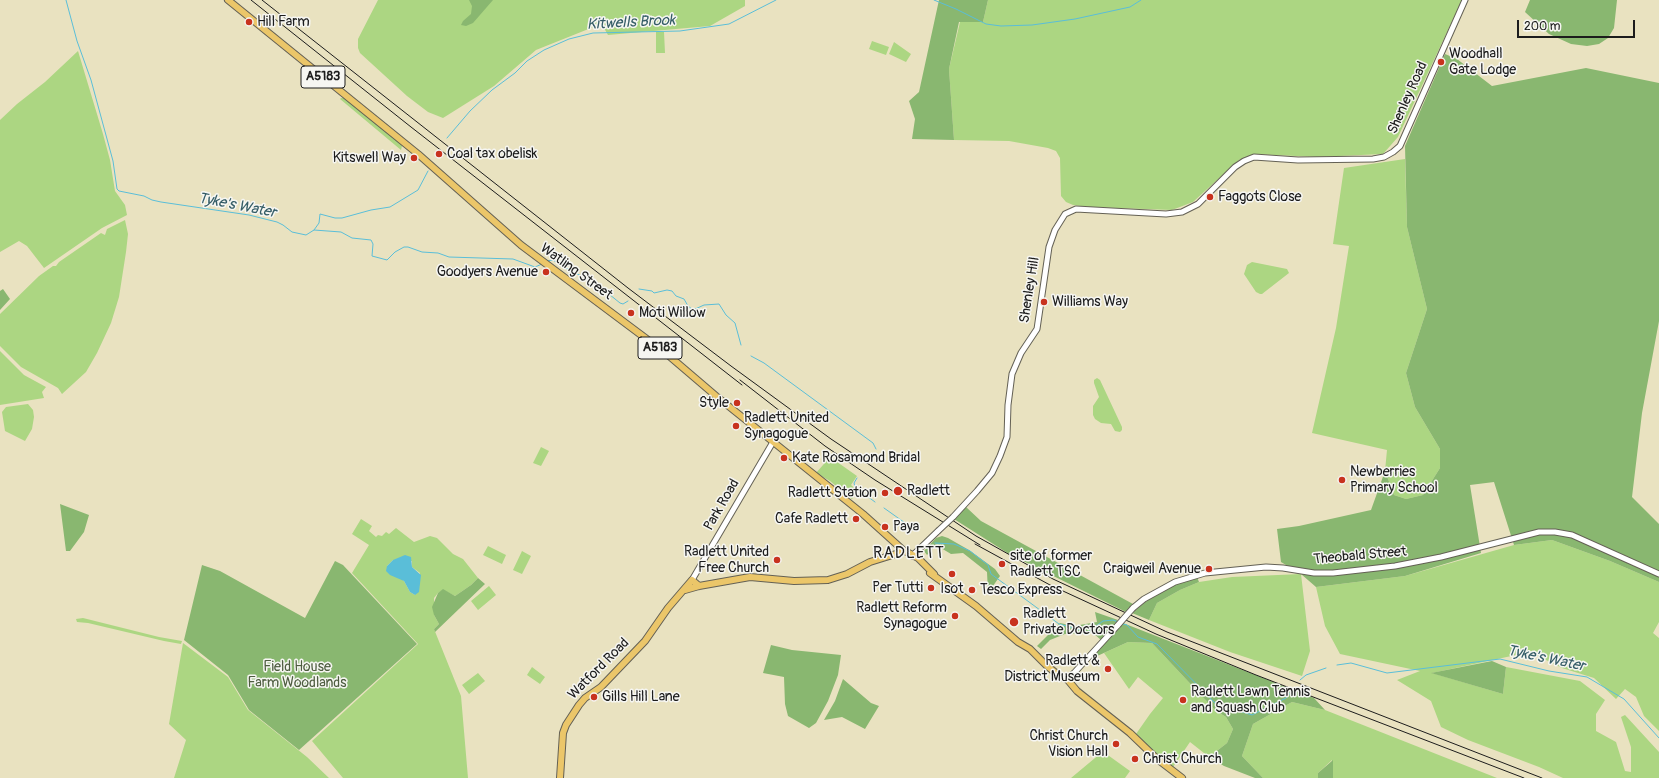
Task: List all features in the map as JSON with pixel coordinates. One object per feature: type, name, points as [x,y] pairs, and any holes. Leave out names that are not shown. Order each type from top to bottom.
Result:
[{"type":"main road","name":"Watling Street","points":[[228,0],[408,147],[500,228],[549,267],[650,340],[863,514],[903,550],[918,558],[934,574],[976,606],[1018,642],[1030,649],[1052,670],[1067,679],[1077,691],[1130,733],[1156,758],[1182,778]]},
{"type":"main road","points":[[685,590],[750,577],[780,581],[828,580],[847,574],[870,562],[899,553],[903,550]]},
{"type":"main road","points":[[692,580],[699,586]]},
{"type":"main road","name":"Watford Road","points":[[560,778],[563,733],[574,712],[585,698],[601,687],[645,641],[668,608],[692,580]]},
{"type":"street","name":"Shenley Road","points":[[1244,161],[1254,157],[1298,160],[1373,159],[1393,152],[1402,142],[1465,0]]},
{"type":"street","name":"Shenley Hill","points":[[913,556],[977,492],[992,473],[1000,456],[1007,437],[1008,405],[1012,374],[1021,353],[1037,328],[1049,247],[1055,230],[1065,214],[1076,209],[1166,214],[1182,212],[1198,204],[1235,167],[1244,161]]},
{"type":"street","name":"Park Road","points":[[692,580],[773,442]]},
{"type":"street","name":"Theobald Street","points":[[1067,679],[1133,608],[1144,599],[1175,582],[1205,573],[1266,567],[1314,573],[1333,573],[1388,567],[1430,560],[1539,532],[1555,532],[1572,536],[1659,574]]},
{"type":"green space","points":[[378,0],[745,0],[745,6],[710,26],[608,35],[600,21],[596,26],[536,50],[494,86],[443,118],[428,112],[407,96],[360,53],[358,48],[358,39]]},
{"type":"green space","points":[[469,0],[493,0],[473,23],[466,26],[461,25],[463,21],[471,14],[472,6]]},
{"type":"green space","points":[[939,0],[988,0],[983,22],[959,22],[949,69],[954,140],[912,139],[915,119],[909,101],[919,92]]},
{"type":"green space","points":[[988,0],[1462,0],[1398,137],[1383,154],[1317,157],[1254,154],[1239,160],[1193,202],[1172,210],[1073,205],[1066,202],[1061,196],[1060,158],[1056,151],[1048,148],[1009,141],[954,140],[949,69],[960,22],[983,22]]},
{"type":"green space","points":[[1530,0],[1617,0],[1614,28],[1608,38],[1599,44],[1587,46],[1571,44],[1549,34],[1525,12]]},
{"type":"green space","points":[[656,32],[664,32],[665,53],[656,53]]},
{"type":"green space","points":[[872,41],[889,47],[886,55],[869,49]]},
{"type":"green space","points":[[894,42],[911,54],[906,62],[889,54]]},
{"type":"green space","points":[[78,51],[110,160],[115,191],[125,205],[127,215],[102,228],[44,268],[27,246],[19,241],[0,252],[0,120],[17,104],[45,82]]},
{"type":"green space","points":[[1445,54],[1457,59],[1492,86],[1586,68],[1659,83],[1659,321],[1642,413],[1632,497],[1659,524],[1659,582],[1610,561],[1552,540],[1514,545],[1494,482],[1470,485],[1481,553],[1405,576],[1316,587],[1301,574],[1281,562],[1277,529],[1299,526],[1371,510],[1385,471],[1394,495],[1406,499],[1423,495],[1440,468],[1440,449],[1415,407],[1406,373],[1427,309],[1407,227],[1405,146]]},
{"type":"green space","points":[[344,98],[401,144],[401,150],[340,99]]},
{"type":"green space","points":[[1405,159],[1407,227],[1427,309],[1406,373],[1415,407],[1440,449],[1440,468],[1423,495],[1406,499],[1394,495],[1385,471],[1387,450],[1312,433],[1336,328],[1349,246],[1333,244],[1344,168]]},
{"type":"green space","points":[[125,220],[128,234],[126,252],[119,297],[111,323],[86,372],[62,394],[58,388],[21,367],[0,346],[0,314],[39,276],[53,266],[56,266],[59,262],[101,233],[105,235],[107,229]]},
{"type":"green space","points":[[1252,262],[1287,269],[1289,273],[1260,294],[1256,292],[1244,274],[1247,265]]},
{"type":"green space","points":[[3,289],[10,299],[0,310],[0,291]]},
{"type":"green space","points":[[0,351],[24,375],[46,387],[42,392],[44,398],[0,405]]},
{"type":"green space","points":[[1097,378],[1100,380],[1122,427],[1120,432],[1115,431],[1111,424],[1101,423],[1095,419],[1093,415],[1093,406],[1099,397],[1094,383],[1094,380]]},
{"type":"green space","points":[[28,404],[33,410],[34,417],[32,429],[25,441],[5,431],[2,412],[6,407]]},
{"type":"green space","points":[[541,447],[549,451],[541,466],[533,463]]},
{"type":"green space","points":[[830,457],[857,476],[851,485],[858,491],[852,499],[830,481],[816,473]]},
{"type":"green space","points":[[60,504],[89,515],[84,532],[70,551],[66,551]]},
{"type":"green space","points":[[966,507],[981,521],[1133,604],[1126,612],[1009,554],[954,519]]},
{"type":"green space","points":[[361,519],[372,526],[369,531],[376,537],[378,535],[382,536],[386,532],[389,534],[396,528],[414,542],[430,536],[437,538],[453,554],[463,559],[478,578],[455,596],[443,590],[434,598],[434,615],[439,624],[434,629],[461,696],[468,778],[343,778],[312,741],[418,644],[352,573],[369,545],[352,534]],"holes":[[[393,560],[412,561],[412,567],[420,573],[415,595],[410,592],[404,581],[387,566]]]},
{"type":"green space","points":[[942,536],[969,550],[995,569],[1000,576],[988,593],[987,572],[963,553],[951,554],[936,545],[927,555],[924,551],[936,538]]},
{"type":"green space","points":[[1552,540],[1610,561],[1659,582],[1659,622],[1653,633],[1659,638],[1659,731],[1644,716],[1636,697],[1625,689],[1616,699],[1594,678],[1562,668],[1530,652],[1432,673],[1503,694],[1506,667],[1580,681],[1605,700],[1596,714],[1596,731],[1616,742],[1625,771],[1631,772],[1631,747],[1621,717],[1625,715],[1659,752],[1659,778],[1563,778],[1539,767],[1468,740],[1441,727],[1431,701],[1397,680],[1420,671],[1340,654],[1325,626],[1316,587],[1405,576],[1514,545]]},
{"type":"green space","points":[[488,546],[506,555],[502,564],[483,555]]},
{"type":"green space","points":[[522,551],[531,556],[522,574],[513,570]]},
{"type":"green space","name":"Field House Farm Woodlands","points":[[335,561],[343,565],[417,644],[299,750],[249,710],[228,675],[184,640],[202,565],[220,571],[305,618]]},
{"type":"green space","points":[[1301,574],[1310,651],[1302,676],[1230,652],[1149,620],[1157,603],[1180,590],[1199,582],[1232,577]]},
{"type":"green space","points":[[1197,577],[1199,582],[1180,590],[1157,603],[1149,620],[1132,613],[1149,599],[1172,586]]},
{"type":"green space","points":[[478,578],[485,584],[435,632],[434,629],[439,624],[432,607],[438,593],[443,589],[455,596]]},
{"type":"green space","points":[[489,586],[496,595],[478,610],[471,601]]},
{"type":"green space","points":[[1095,612],[1118,620],[1101,640],[1093,633],[1065,634],[1050,640],[1041,649],[1037,646],[1060,623],[1074,626],[1097,622]]},
{"type":"green space","points":[[83,618],[159,637],[182,641],[181,644],[164,641],[88,623],[77,622],[76,619]]},
{"type":"green space","points":[[1123,623],[1314,698],[1325,710],[1292,702],[1253,724],[1242,756],[1263,778],[1255,778],[1224,766],[1209,757],[1227,743],[1233,729],[1226,717],[1215,710],[1152,643],[1128,642],[1095,657],[1093,655]]},
{"type":"green space","name":"Radlett Lawn Tennis and Squash Club","points":[[1128,642],[1152,643],[1215,710],[1226,717],[1233,729],[1227,743],[1209,757],[1190,742],[1173,767],[1158,756],[1136,734],[1163,698],[1138,677],[1129,689],[1104,653]]},
{"type":"green space","points":[[183,643],[228,677],[248,710],[307,757],[329,778],[174,778],[186,740],[169,724]]},
{"type":"green space","points":[[771,645],[792,650],[841,655],[838,675],[828,701],[816,723],[809,728],[788,716],[785,704],[784,677],[763,673]]},
{"type":"green space","points":[[1492,661],[1506,667],[1503,694],[1431,673]]},
{"type":"green space","points":[[532,667],[545,677],[540,684],[527,675]]},
{"type":"green space","points":[[478,673],[485,681],[469,694],[462,685]]},
{"type":"green space","points":[[843,679],[871,703],[879,706],[865,729],[842,717],[824,720],[835,701]]},
{"type":"green space","points":[[1292,702],[1325,710],[1497,778],[1333,778],[1332,760],[1318,773],[1318,778],[1263,778],[1242,756],[1253,724]]},
{"type":"green space","points":[[1101,753],[1105,753],[1130,771],[1125,778],[1071,778]]},
{"type":"green space","points":[[1333,760],[1333,778],[1318,778],[1318,773]]},
{"type":"water","points":[[405,555],[411,557],[412,567],[421,575],[419,592],[415,595],[410,592],[404,581],[390,575],[386,571],[387,566],[393,560]]},
{"type":"waterway","name":"Tyke's Water","points":[[66,0],[77,41],[91,80],[113,161],[117,189],[119,191],[144,196],[161,202],[249,215],[277,222],[292,232],[306,235],[314,230],[341,232],[352,238],[371,240],[373,244],[372,256],[387,260],[395,252],[404,247],[408,247],[422,252],[438,253],[449,257],[513,259],[535,267],[542,264]]},
{"type":"waterway","name":"Kitwells Brook","points":[[447,138],[470,111],[492,90],[515,73],[527,61],[544,50],[569,39],[593,33],[680,31],[729,24],[776,0]]},
{"type":"waterway","name":"Kitwells Brook","points":[[934,0],[986,24],[1001,26],[1032,25],[1075,19],[1130,7],[1141,0]]},
{"type":"waterway","name":"Kitwells Brook","points":[[314,230],[319,223],[320,214],[335,218],[342,218],[371,210],[390,207],[418,190],[428,171]]},
{"type":"waterway","name":"Tyke's Water","points":[[546,261],[553,260],[594,282],[620,303],[623,304],[628,301]]},
{"type":"waterway","name":"Tyke's Water","points":[[639,289],[652,291],[654,293],[667,290],[672,291],[676,296],[684,299],[688,306],[693,310],[704,305],[719,304],[726,315],[735,323],[741,345]]},
{"type":"waterway","name":"Tyke's Water","points":[[751,356],[764,363],[873,443],[876,449]]},
{"type":"waterway","name":"Tyke's Water","points":[[857,478],[854,483],[855,487],[875,502]]},
{"type":"waterway","name":"Tyke's Water","points":[[884,508],[915,530]]},
{"type":"waterway","name":"Tyke's Water","points":[[935,543],[954,544],[970,551],[988,565],[991,574],[1059,624],[1088,632],[1103,621],[1113,620],[1118,622]]},
{"type":"waterway","name":"Tyke's Water","points":[[1123,624],[1127,625],[1138,637],[1157,644],[1215,703],[1252,715],[1286,698],[1291,692]]},
{"type":"waterway","name":"Tyke's Water","points":[[1337,665],[1351,663],[1387,673],[1500,659],[1549,671],[1587,677],[1624,699],[1659,738]]},
{"type":"waterway","name":"Tyke's Water","points":[[1300,680],[1306,675],[1326,668]]},
{"type":"railway","points":[[251,0],[411,127],[742,385]]},
{"type":"railway","points":[[262,0],[628,288],[731,366],[831,439],[976,536],[1053,579],[1167,632],[1542,778]]},
{"type":"railway","points":[[740,380],[825,446],[875,480],[980,545]]},
{"type":"railway","points":[[975,544],[1050,585],[1156,634],[1256,675],[1524,778]]},
{"type":"place","name":"Hill Farm","points":[[249,22]]},
{"type":"place","name":"Woodhall Gate Lodge","points":[[1441,62]]},
{"type":"place","name":"Coal tax obelisk","points":[[439,154]]},
{"type":"place","name":"Kitswell Way","points":[[414,158]]},
{"type":"place","name":"Faggots Close","points":[[1210,197]]},
{"type":"place","name":"Goodyers Avenue","points":[[546,272]]},
{"type":"place","name":"Williams Way","points":[[1044,302]]},
{"type":"place","name":"Moti Willow","points":[[631,313]]},
{"type":"place","name":"Style","points":[[737,403]]},
{"type":"place","name":"Radlett United Synagogue","points":[[736,426]]},
{"type":"place","name":"Kate Rosamond Bridal","points":[[784,458]]},
{"type":"place","name":"Newberries Primary School","points":[[1342,480]]},
{"type":"place","name":"Radlett","points":[[898,491]]},
{"type":"place","name":"Radlett Station","points":[[885,493]]},
{"type":"place","name":"Cafe Radlett","points":[[856,519]]},
{"type":"place","name":"Paya","points":[[885,527]]},
{"type":"place","name":"Radlett United Free Church","points":[[777,560]]},
{"type":"place","name":"site of former Radlett TSC","points":[[1002,564]]},
{"type":"place","name":"Craigweil Avenue","points":[[1209,569]]},
{"type":"place","name":"Isot","points":[[952,574]]},
{"type":"place","name":"Per Tutti","points":[[931,588]]},
{"type":"place","name":"Tesco Express","points":[[972,590]]},
{"type":"place","name":"Radlett Reform Synagogue","points":[[955,616]]},
{"type":"place","name":"Radlett Private Doctors","points":[[1014,622]]},
{"type":"place","name":"Radlett & District Museum","points":[[1108,669]]},
{"type":"place","name":"Gills Hill Lane","points":[[594,697]]},
{"type":"place","name":"Radlett Lawn Tennis and Squash Club","points":[[1183,700]]},
{"type":"place","name":"Christ Church Vision Hall","points":[[1116,744]]},
{"type":"place","name":"Christ Church","points":[[1135,759]]},
{"type":"district","name":"RADLETT","points":[[909,554]]}]
